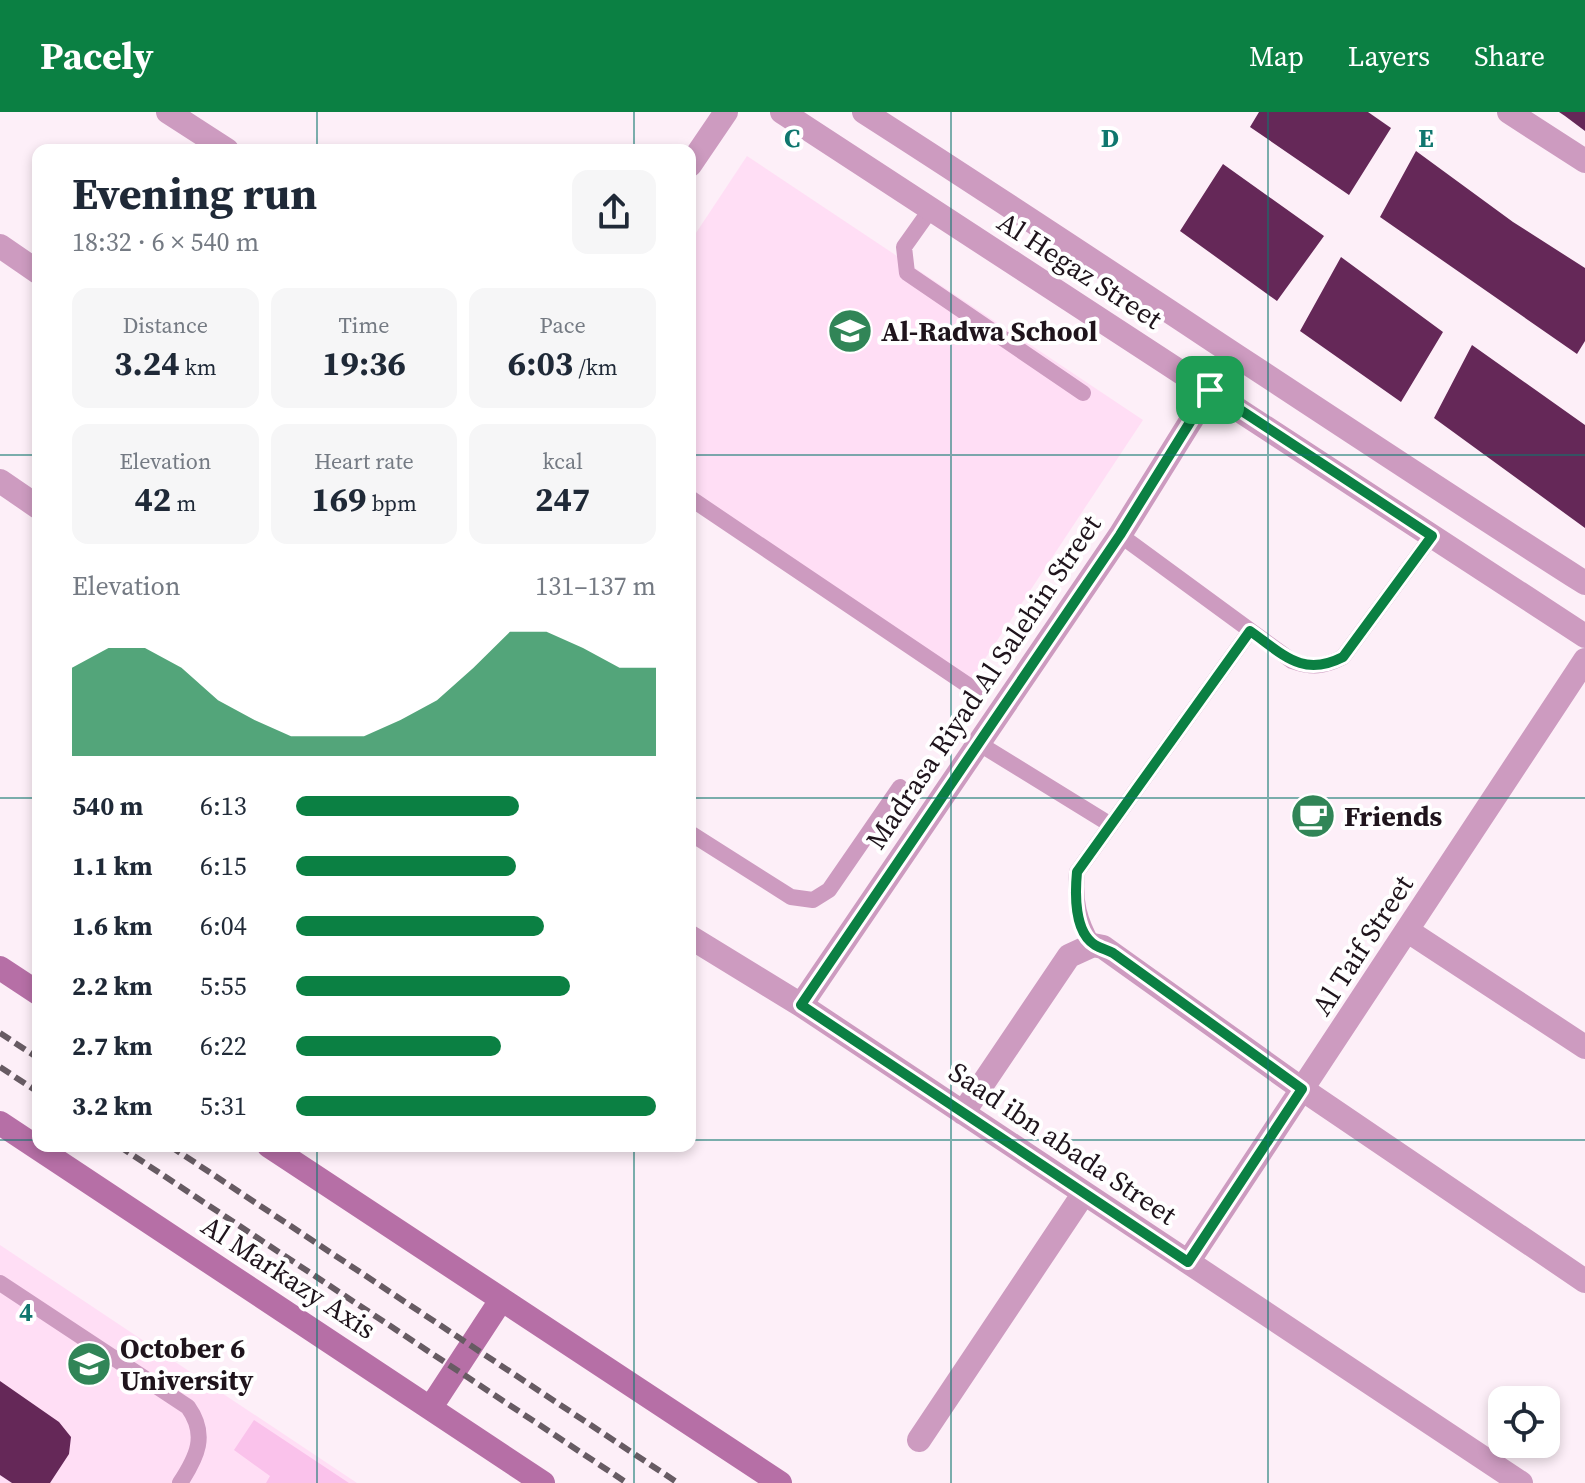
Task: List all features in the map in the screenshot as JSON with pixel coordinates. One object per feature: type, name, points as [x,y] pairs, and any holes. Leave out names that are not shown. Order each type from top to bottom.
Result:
[{"type":"main road","points":[[0,968],[32,989]]},
{"type":"main road","name":"Al Markazy Axis","points":[[0,1123],[32,1144]]},
{"type":"main road","name":"Al Markazy Axis","points":[[44,1152],[543,1483]]},
{"type":"main road","points":[[278,1152],[780,1483]]},
{"type":"main road","points":[[431,1407],[501,1300]]},
{"type":"street","points":[[168,112],[218,144]]},
{"type":"street","points":[[696,156],[726,112]]},
{"type":"street","name":"Al Hegaz Street","points":[[782,112],[1585,636]]},
{"type":"street","name":"Al Hegaz Street","points":[[864,112],[1072,246],[1357,438],[1585,583]]},
{"type":"street","points":[[1509,112],[1585,161]]},
{"type":"street","points":[[0,246],[32,268]]},
{"type":"street","name":"Madrasa Riyad Al Salehin Street","points":[[801,1005],[1120,535],[1210,390]]},
{"type":"street","points":[[0,481],[32,503]]},
{"type":"street","name":"Al Taif Street","points":[[1188,1262],[1585,660]]},
{"type":"street","points":[[1408,931],[1585,1047]]},
{"type":"street","name":"Saad ibn abada Street","points":[[696,941],[801,1005],[1521,1483]]},
{"type":"street","points":[[963,1113],[1069,956],[1093,945],[1113,953],[1302,1089],[1585,1281]]},
{"type":"street","points":[[919,1440],[1084,1193]]},
{"type":"lane","points":[[931,209],[904,247],[902,256],[907,273],[1083,393]]},
{"type":"lane","points":[[696,502],[978,692]]},
{"type":"lane","points":[[1120,535],[1292,661],[1310,667],[1327,666],[1343,657],[1432,536]]},
{"type":"lane","points":[[1093,945],[1081,923],[1075,898],[1077,872],[1250,631]]},
{"type":"lane","points":[[978,743],[1111,825]]},
{"type":"lane","points":[[696,837],[791,897],[813,900],[829,890],[900,787]]},
{"type":"lane","points":[[0,1283],[188,1407],[195,1416],[200,1439],[193,1462],[180,1483]]},
{"type":"shaded area","name":"Al-Radwa School","points":[[747,156],[1143,420],[971,680],[696,496],[696,233]]},
{"type":"shaded area","name":"October 6 University","points":[[0,1245],[357,1483],[0,1483]]},
{"type":"shaded area","points":[[254,1420],[349,1483],[266,1483],[270,1476],[234,1450]]},
{"type":"building","points":[[1259,112],[1368,112],[1391,128],[1349,195],[1250,127]]},
{"type":"building","points":[[1559,112],[1585,112],[1585,131],[1565,116]]},
{"type":"building","points":[[1416,151],[1513,222],[1585,268],[1585,341],[1577,354],[1380,217]]},
{"type":"building","points":[[1223,164],[1324,236],[1277,301],[1180,231]]},
{"type":"building","points":[[1341,257],[1443,332],[1401,402],[1300,331]]},
{"type":"building","points":[[1472,345],[1585,425],[1585,528],[1434,418]]},
{"type":"building","points":[[0,1381],[59,1422],[71,1437],[69,1454],[50,1483],[12,1483],[0,1475]]},
{"type":"railway","points":[[0,1033],[32,1054]]},
{"type":"railway","points":[[0,1067],[32,1088]]},
{"type":"railway","points":[[128,1152],[627,1483]]},
{"type":"railway","points":[[179,1152],[678,1483]]},
{"type":"place","name":"Al-Radwa School","points":[[850,331]]},
{"type":"place","name":"Friends","points":[[1313,816]]},
{"type":"place","name":"October 6 University","points":[[89,1364]]},
{"type":"route","points":[[1210,390],[1432,536],[1369,619],[1355,643],[1343,657],[1327,666],[1310,667],[1292,661],[1250,631],[1077,872],[1075,898],[1081,923],[1093,945],[1113,953],[1302,1089],[1188,1262],[801,1005],[1120,535],[1210,390]]}]
